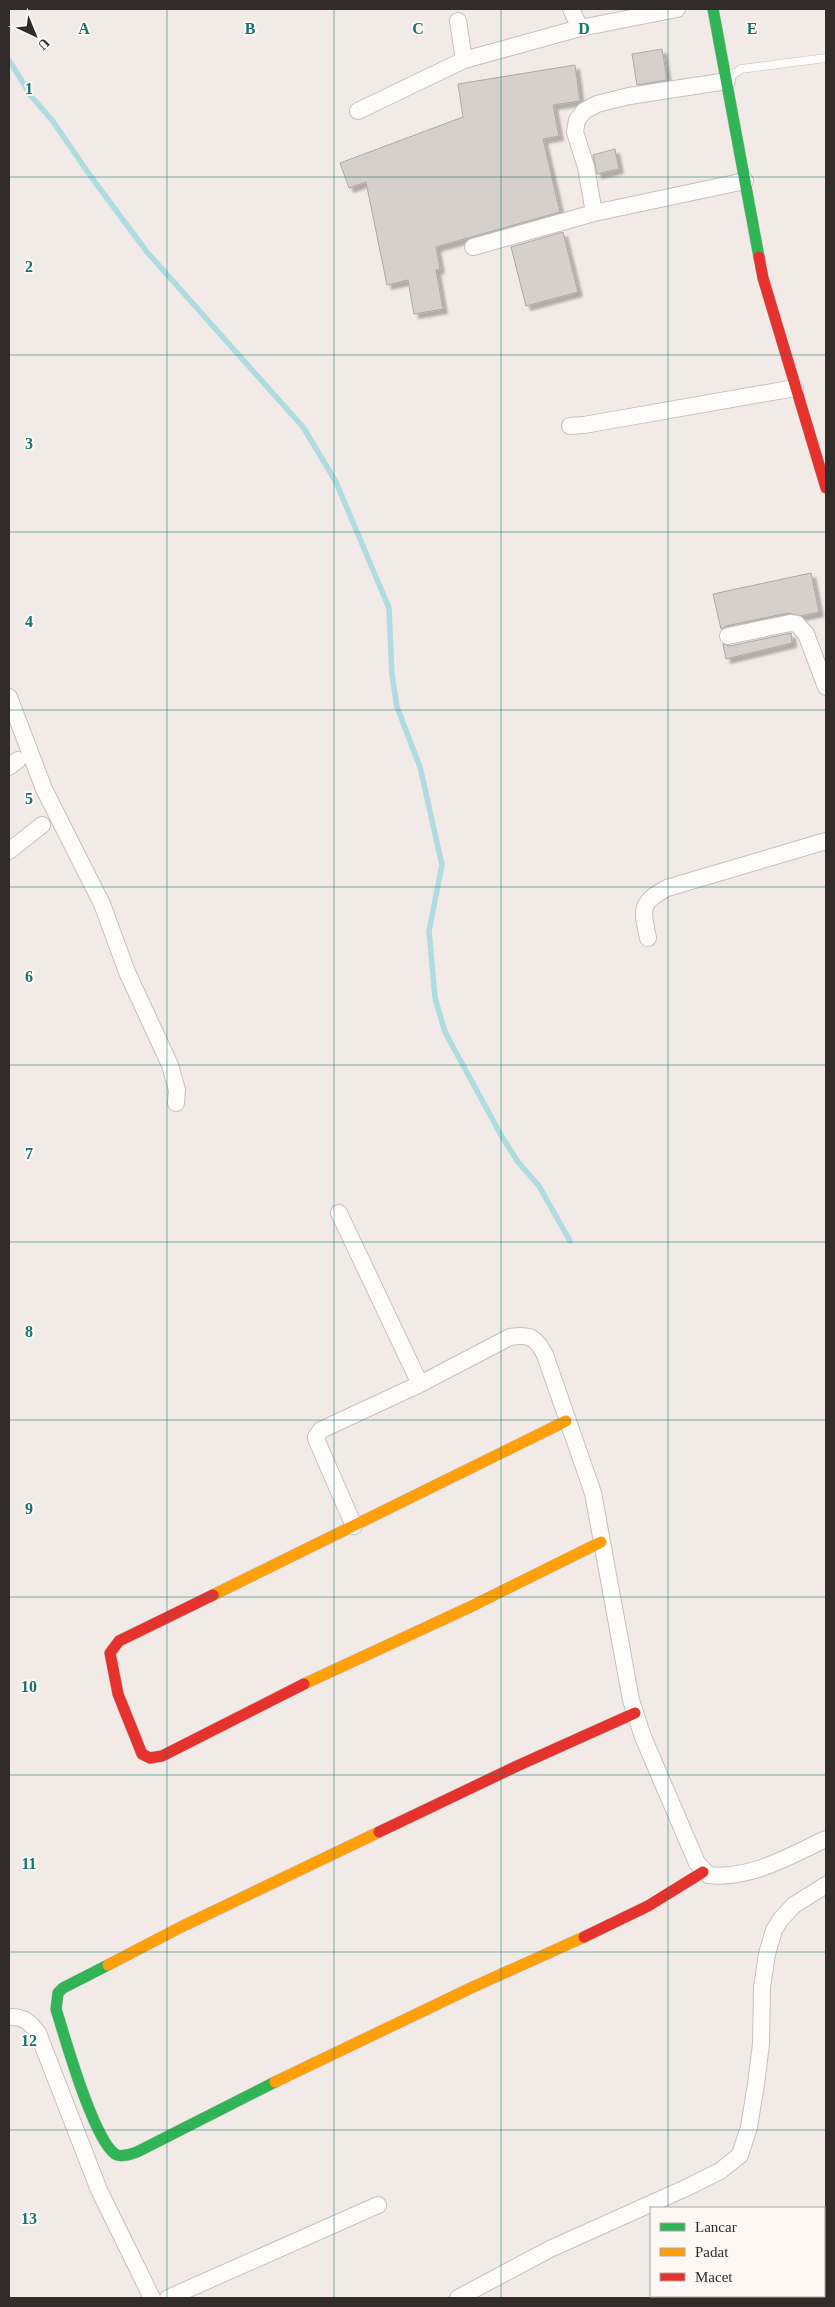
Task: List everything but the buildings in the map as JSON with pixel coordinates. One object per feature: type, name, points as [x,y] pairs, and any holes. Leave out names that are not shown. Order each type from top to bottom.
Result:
[{"type":"street","points":[[571,9],[580,28]]},
{"type":"street","points":[[358,111],[464,60],[580,28],[677,9]]},
{"type":"street","points":[[714,9],[763,278],[826,488]]},
{"type":"street","points":[[458,21],[464,60]]},
{"type":"street","points":[[594,212],[590,183],[575,132],[577,120],[584,111],[597,104],[629,96],[726,77]]},
{"type":"street","points":[[473,247],[594,212],[745,181]]},
{"type":"street","points":[[570,426],[584,426],[795,388]]},
{"type":"street","points":[[728,636],[790,623],[797,624],[806,634],[826,687]]},
{"type":"street","points":[[9,697],[44,789],[102,904],[127,972],[170,1065],[177,1090],[176,1103]]},
{"type":"street","points":[[9,851],[42,825]]},
{"type":"street","points":[[648,938],[642,913],[644,905],[656,894],[667,888],[826,841]]},
{"type":"street","points":[[339,1213],[420,1384]]},
{"type":"street","points":[[354,1526],[316,1437],[321,1430],[420,1384],[510,1337],[523,1335],[535,1340],[545,1355],[566,1421],[593,1493],[635,1713],[646,1745],[697,1863],[703,1872],[708,1875],[725,1877],[770,1866],[826,1839]]},
{"type":"street","points":[[566,1421],[126,1637],[114,1646],[110,1652],[111,1666],[118,1694],[142,1754],[150,1758],[162,1756],[290,1690],[470,1607],[601,1542]]},
{"type":"street","points":[[635,1713],[517,1766],[199,1919],[63,1988],[58,1993],[56,2010],[96,2127],[107,2148],[114,2154],[124,2155],[137,2152],[464,1991],[630,1916],[670,1894],[703,1872]]},
{"type":"street","points":[[458,2298],[550,2250],[720,2171],[740,2155],[749,2127],[756,2084],[761,2044],[762,1987],[767,1954],[774,1930],[780,1919],[794,1905],[826,1885]]},
{"type":"street","points":[[9,2018],[17,2017],[29,2022],[38,2033],[99,2190],[152,2298]]},
{"type":"street","points":[[168,2298],[378,2205]]},
{"type":"lane","points":[[726,77],[741,69],[826,58]]},
{"type":"waterway","points":[[9,60],[31,96],[52,120],[89,174],[147,252],[303,427],[336,482],[389,608],[392,675],[397,707],[420,767],[442,865],[429,931],[435,998],[445,1032],[501,1135],[518,1162],[539,1186],[570,1241]]},
{"type":"traffic: fast","points":[[713,9],[759,257]]},
{"type":"traffic: fast","points":[[108,1965],[63,1988],[58,1993],[56,2009],[89,2109],[98,2129],[115,2154],[123,2156],[137,2152],[275,2082]]},
{"type":"traffic: slow","points":[[213,1595],[566,1421]]},
{"type":"traffic: slow","points":[[304,1684],[470,1607],[601,1542]]},
{"type":"traffic: slow","points":[[108,1965],[181,1927],[379,1832]]},
{"type":"traffic: slow","points":[[275,2082],[473,1987],[584,1937]]},
{"type":"traffic: jam","points":[[759,257],[763,278],[826,488]]},
{"type":"traffic: jam","points":[[213,1595],[119,1641],[110,1653],[118,1694],[142,1754],[150,1758],[162,1756],[304,1684]]},
{"type":"traffic: jam","points":[[379,1832],[517,1766],[635,1713]]},
{"type":"traffic: jam","points":[[584,1937],[648,1906],[703,1872]]}]
